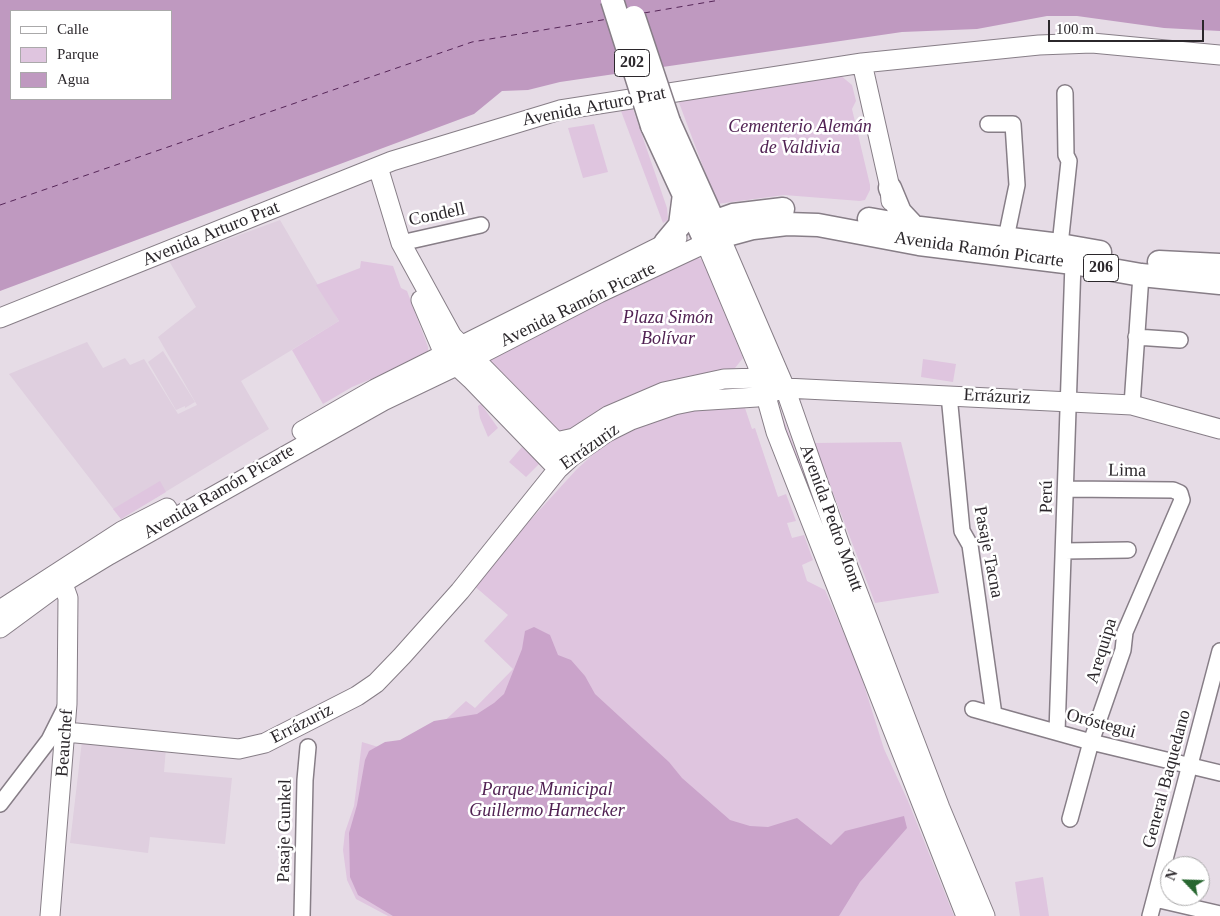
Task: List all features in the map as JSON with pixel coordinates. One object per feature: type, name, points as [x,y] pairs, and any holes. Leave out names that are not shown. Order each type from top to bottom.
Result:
[{"type":"highway","name":"202","points":[[612,0],[661,124]]},
{"type":"highway","name":"202","points":[[628,0],[661,124]]},
{"type":"highway","name":"Avenida Pedro Montt","points":[[661,124],[684,193],[710,232]]},
{"type":"highway","name":"Avenida Pedro Montt","points":[[661,124],[710,232]]},
{"type":"highway","points":[[863,218],[879,207],[890,188]]},
{"type":"highway","points":[[890,188],[910,232]]},
{"type":"highway","points":[[665,243],[680,225],[684,193]]},
{"type":"highway","name":"Avenida Ramón Picarte","points":[[710,232],[750,212],[786,209],[823,211],[863,218],[910,232],[1073,263],[1141,275],[1220,283]]},
{"type":"highway","name":"Avenida Ramón Picarte","points":[[710,232],[802,224],[1006,238],[1060,245],[1148,262],[1220,265]]},
{"type":"main road","name":"Avenida Arturo Prat","points":[[0,318],[378,167],[560,110],[862,64],[1039,45],[1092,43],[1220,55]]},
{"type":"main road","points":[[862,64],[890,188]]},
{"type":"main road","points":[[378,167],[401,242],[452,336],[556,442],[564,463]]},
{"type":"main road","name":"Avenida Ramón Picarte","points":[[467,352],[665,243],[710,232]]},
{"type":"main road","name":"Avenida Ramón Picarte","points":[[0,610],[59,578],[109,555],[449,360],[599,293],[710,232]]},
{"type":"main road","name":"Avenida Pedro Montt","points":[[710,232],[776,432],[835,557],[933,811],[966,916]]},
{"type":"main road","name":"Avenida Pedro Montt","points":[[710,232],[785,388],[835,557]]},
{"type":"main road","points":[[410,260],[412,276],[449,360],[564,463]]},
{"type":"main road","points":[[757,376],[785,388]]},
{"type":"main road","name":"Errázuriz","points":[[556,442],[574,438],[608,416],[664,392],[704,383],[757,376]]},
{"type":"main road","name":"Errázuriz","points":[[66,732],[239,749],[265,743],[357,696],[376,683],[460,591],[564,463],[607,432],[631,420],[674,405],[694,401],[757,376]]},
{"type":"main road","name":"Errázuriz","points":[[785,388],[1132,405],[1220,429]]},
{"type":"main road","name":"Avenida Ramón Picarte","points":[[0,628],[59,578]]},
{"type":"main road","name":"Beauchef","points":[[50,916],[67,704],[68,598],[59,578]]},
{"type":"main road","name":"Avenida Pedro Montt","points":[[933,811],[985,916]]},
{"type":"street","points":[[1060,245],[1069,161],[1066,155],[1065,93]]},
{"type":"street","points":[[988,124],[1012,124],[1017,184],[1006,238]]},
{"type":"street","name":"Condell","points":[[401,242],[482,225]]},
{"type":"street","name":"Perú","points":[[1058,732],[1073,263]]},
{"type":"street","points":[[1132,405],[1141,275]]},
{"type":"street","points":[[1136,337],[1180,340]]},
{"type":"street","name":"Pasaje Tacna","points":[[949,395],[962,531],[970,545],[994,714]]},
{"type":"street","name":"Lima","points":[[1066,489],[1173,490],[1180,493],[1182,500]]},
{"type":"street","name":"Arequipa","points":[[1070,818],[1092,742],[1123,650],[1125,632],[1182,500]]},
{"type":"street","points":[[1065,551],[1128,550]]},
{"type":"street","name":"General Baquedano","points":[[1150,916],[1220,651]]},
{"type":"street","points":[[0,804],[49,740],[67,704]]},
{"type":"street","name":"Oróstegui","points":[[973,709],[1092,742],[1220,773]]},
{"type":"street","points":[[49,740],[66,732]]},
{"type":"street","name":"Pasaje Gunkel","points":[[302,916],[304,780],[308,747]]},
{"type":"street","points":[[1155,899],[1220,914]]},
{"type":"shaded area","points":[[280,220],[339,321],[241,381],[269,429],[121,519],[9,374],[87,342],[103,368],[125,358],[130,365],[144,359],[178,414],[197,405],[158,337],[196,307],[169,261]]},
{"type":"shaded area","points":[[163,351],[195,402],[185,408],[185,406],[176,410],[148,362]]},
{"type":"shaded area","points":[[82,741],[166,748],[164,772],[232,778],[225,844],[150,837],[148,853],[70,843]]},
{"type":"green space","name":"Cementerio Alemán de Valdivia","points":[[840,75],[852,85],[856,101],[852,109],[870,185],[870,190],[865,200],[784,195],[717,204],[678,100]]},
{"type":"green space","points":[[633,109],[667,208],[668,220],[663,223],[621,111]]},
{"type":"green space","points":[[594,124],[608,172],[583,178],[568,128]]},
{"type":"green space","name":"Plaza Simón Bolívar","points":[[693,256],[703,260],[743,358],[735,368],[698,378],[571,435],[555,436],[486,357]]},
{"type":"green space","points":[[361,261],[393,266],[401,288],[407,291],[428,347],[428,355],[352,387],[323,404],[292,350],[339,321],[316,285],[360,268]]},
{"type":"green space","points":[[923,359],[956,364],[953,382],[921,377]]},
{"type":"green space","points":[[481,404],[498,428],[488,437],[480,418],[478,406]]},
{"type":"green space","points":[[688,405],[744,405],[752,429],[755,428],[778,497],[786,494],[796,521],[787,523],[792,538],[804,535],[813,560],[802,565],[807,581],[825,590],[858,666],[884,749],[908,801],[954,916],[388,916],[356,899],[347,880],[343,850],[345,832],[354,806],[362,742],[388,750],[440,725],[466,701],[475,708],[513,669],[484,641],[508,615],[472,584],[577,469],[621,429]]},
{"type":"green space","points":[[780,410],[831,545],[831,547],[775,412]]},
{"type":"green space","points":[[901,442],[939,593],[875,603],[814,443]]},
{"type":"green space","points":[[522,447],[540,463],[526,477],[509,462]]},
{"type":"green space","points":[[160,481],[166,492],[121,519],[113,509]]},
{"type":"green space","name":"Parque Municipal Guillermo Harnecker","points":[[534,627],[550,635],[558,655],[571,660],[585,676],[595,694],[669,762],[682,778],[730,820],[750,826],[768,827],[797,818],[831,845],[845,831],[904,816],[907,828],[860,882],[839,916],[393,916],[358,895],[350,877],[349,833],[357,805],[365,760],[369,751],[385,742],[400,740],[434,721],[477,714],[494,703],[504,694],[522,649],[525,631]]},
{"type":"green space","points":[[1043,877],[1049,916],[1020,916],[1015,882]]},
{"type":"water","points":[[0,0],[1220,0],[1220,31],[1164,28],[1077,16],[1047,16],[977,29],[902,32],[560,82],[528,90],[502,91],[474,114],[0,291]]},
{"type":"ferry route","points":[[644,13],[720,0]]},
{"type":"ferry route","points":[[0,205],[472,42],[608,19]]}]
